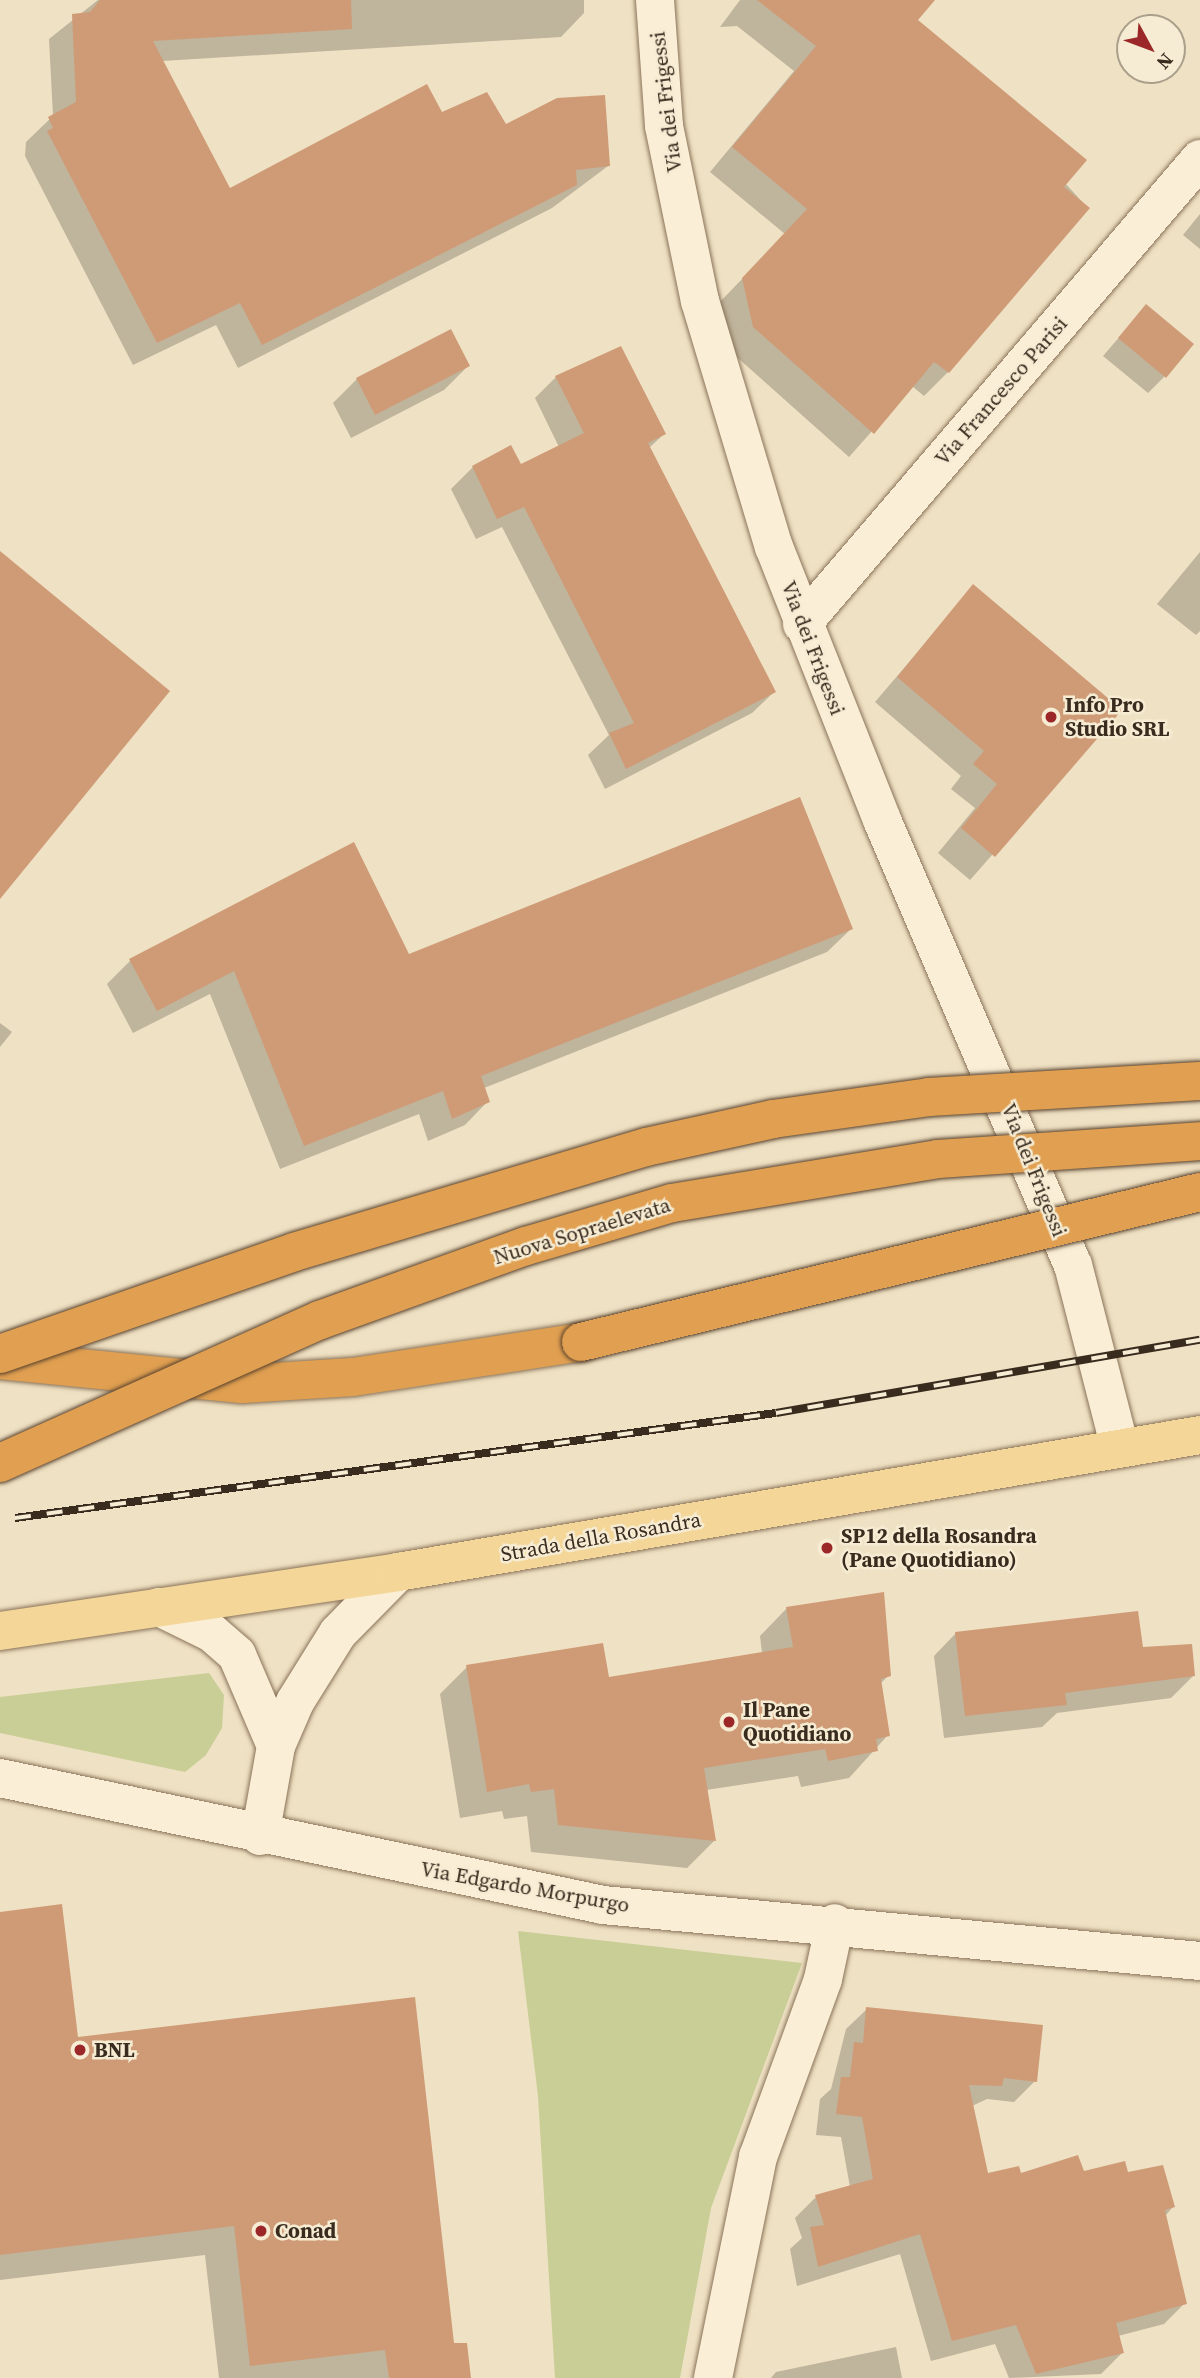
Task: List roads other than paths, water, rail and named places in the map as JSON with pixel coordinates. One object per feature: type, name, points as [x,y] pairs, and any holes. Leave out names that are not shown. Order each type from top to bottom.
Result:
[{"type":"highway","points":[[0,1354],[307,1248],[659,1144],[773,1119],[929,1097],[1200,1082]]},
{"type":"highway","name":"Nuova Sopraelevata","points":[[0,1463],[320,1320],[526,1246],[672,1203],[938,1159],[1200,1141]]},
{"type":"highway","points":[[0,1360],[242,1384],[353,1377],[581,1342],[1200,1192]]},
{"type":"main road","name":"Strada della Rosandra","points":[[0,1630],[398,1572],[1200,1435]]},
{"type":"street","name":"Via dei Frigessi","points":[[654,0],[664,126],[700,301],[802,624],[1073,1265],[1120,1448]]},
{"type":"street","name":"Via Francesco Parisi","points":[[802,624],[1200,159]]},
{"type":"street","points":[[260,1836],[276,1746],[338,1633],[398,1572]]},
{"type":"street","points":[[159,1607],[212,1633],[237,1655],[276,1746]]},
{"type":"street","name":"Via Edgardo Morpurgo","points":[[0,1779],[260,1836],[603,1905],[835,1923],[1200,1961]]},
{"type":"street","points":[[713,2378],[758,2157],[823,1979],[835,1923]]},
{"type":"railway","points":[[15,1518],[776,1413],[1200,1340]]},
{"type":"place","name":"Info Pro Studio SRL","points":[[1051,717]]},
{"type":"place","name":"SP12 della Rosandra (Pane Quotidiano)","points":[[827,1548]]},
{"type":"place","name":"Il Pane Quotidiano","points":[[729,1722]]},
{"type":"place","name":"BNL","points":[[80,2050]]},
{"type":"place","name":"Conad","points":[[261,2231]]}]
